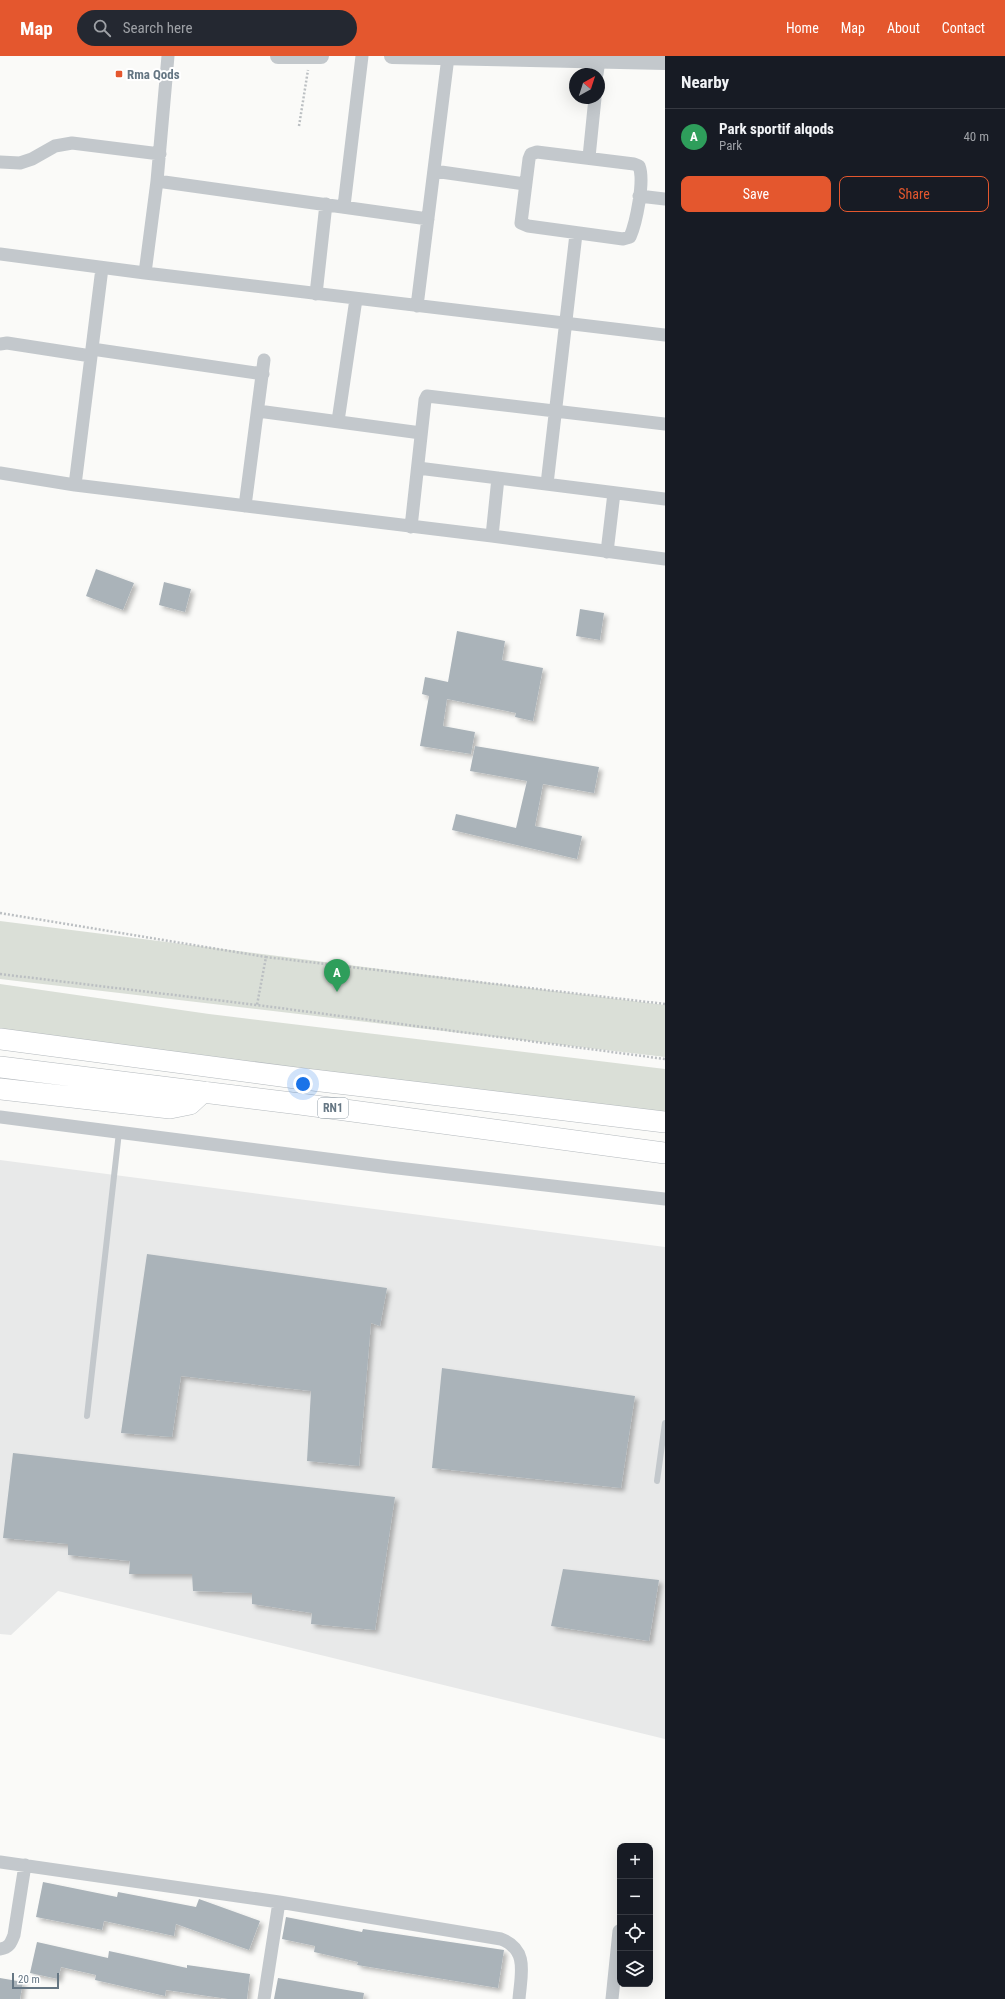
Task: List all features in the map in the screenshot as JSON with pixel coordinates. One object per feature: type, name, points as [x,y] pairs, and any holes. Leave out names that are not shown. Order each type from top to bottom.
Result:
[{"type":"highway","name":"RN1","points":[[0,1039],[296,1078],[665,1122]]},
{"type":"highway","name":"RN1","points":[[0,1067],[569,1139],[665,1153]]},
{"type":"highway","points":[[0,1089],[170,1108],[190,1104],[203,1092]]},
{"type":"street","points":[[145,273],[160,154],[168,56]]},
{"type":"street","points":[[278,56],[321,56]]},
{"type":"street","points":[[344,206],[362,56]]},
{"type":"street","points":[[392,56],[448,57],[598,67],[665,62]]},
{"type":"street","points":[[418,306],[448,57]]},
{"type":"street","points":[[589,157],[594,104]]},
{"type":"street","points":[[0,162],[20,163],[32,159],[55,146],[68,143],[160,154]]},
{"type":"street","points":[[537,152],[589,157],[639,166],[642,172],[639,196],[633,230],[630,237],[623,239],[576,234],[528,226],[521,223],[525,184],[531,154],[537,152]]},
{"type":"street","points":[[434,171],[525,184]]},
{"type":"street","points":[[157,181],[428,218]]},
{"type":"street","points":[[639,196],[665,199]]},
{"type":"street","points":[[316,294],[326,204]]},
{"type":"street","points":[[547,484],[576,234]]},
{"type":"street","points":[[0,254],[356,299],[665,335]]},
{"type":"street","points":[[75,485],[102,268]]},
{"type":"street","points":[[338,421],[356,299]]},
{"type":"street","points":[[0,344],[7,343],[262,374]]},
{"type":"street","points":[[245,506],[264,360]]},
{"type":"street","points":[[411,527],[425,400],[428,396],[665,424]]},
{"type":"street","points":[[258,411],[338,421],[421,434]]},
{"type":"street","points":[[418,468],[665,500]]},
{"type":"street","points":[[0,473],[75,485],[492,536],[665,560]]},
{"type":"street","points":[[492,536],[498,478]]},
{"type":"street","points":[[607,552],[614,493]]},
{"type":"street","points":[[0,1117],[119,1131],[389,1167],[665,1199]]},
{"type":"street","points":[[0,1862],[279,1902],[501,1939],[509,1942],[518,1951],[521,1958],[519,1999]]},
{"type":"street","points":[[0,1949],[5,1949],[11,1944],[14,1935],[25,1865]]},
{"type":"street","points":[[264,1999],[279,1902]]},
{"type":"street","points":[[612,1999],[617,1950]]},
{"type":"lane","points":[[88,1416],[119,1131]]},
{"type":"lane","points":[[656,1481],[665,1424]]},
{"type":"path","points":[[299,126],[310,56]]},
{"type":"path","points":[[0,913],[266,957],[665,1004]]},
{"type":"path","points":[[257,1005],[266,957]]},
{"type":"path","points":[[0,974],[257,1005],[665,1059]]},
{"type":"shaded area","points":[[0,921],[665,1005],[665,1057],[0,979]]},
{"type":"shaded area","points":[[0,984],[209,1014],[665,1069],[665,1112],[0,1032]]},
{"type":"shaded area","points":[[0,1160],[665,1247],[665,1739],[58,1591],[11,1635],[0,1634]]},
{"type":"building","points":[[96,569],[134,583],[123,610],[86,596]]},
{"type":"building","points":[[164,582],[191,589],[185,612],[159,605]]},
{"type":"building","points":[[580,609],[604,613],[600,640],[576,636]]},
{"type":"building","points":[[457,631],[505,641],[502,660],[543,668],[533,721],[515,717],[516,713],[447,699],[443,726],[475,732],[471,754],[420,746],[429,696],[422,694],[425,677],[448,682]]},
{"type":"building","points":[[475,746],[599,767],[594,793],[543,784],[535,826],[582,836],[577,859],[452,830],[456,814],[516,828],[527,781],[470,771]]},
{"type":"building","points":[[147,1254],[387,1288],[380,1326],[371,1323],[359,1466],[307,1461],[311,1391],[181,1376],[172,1437],[121,1433]]},
{"type":"building","points":[[442,1368],[635,1396],[621,1488],[432,1468]]},
{"type":"building","points":[[13,1453],[395,1497],[375,1630],[311,1624],[312,1613],[252,1604],[252,1593],[193,1591],[192,1574],[129,1574],[130,1561],[68,1555],[68,1544],[3,1538]]},
{"type":"building","points":[[563,1569],[659,1580],[649,1641],[551,1626]]},
{"type":"building","points":[[43,1882],[117,1897],[118,1892],[196,1907],[199,1899],[260,1921],[249,1950],[176,1924],[174,1936],[104,1921],[102,1930],[36,1917]]},
{"type":"building","points":[[286,1917],[362,1932],[363,1929],[504,1950],[498,1988],[357,1965],[358,1962],[314,1952],[315,1946],[282,1939]]},
{"type":"building","points":[[37,1942],[108,1958],[109,1951],[187,1968],[187,1965],[250,1974],[247,1999],[228,1999],[166,1990],[165,1996],[95,1980],[96,1975],[61,1967],[58,1979],[30,1973]]},
{"type":"building","points":[[0,1978],[23,1982],[20,1999],[0,1999]]},
{"type":"building","points":[[278,1978],[364,1993],[363,1999],[274,1999]]},
{"type":"place","name":"Rma Qods","points":[[119,74]]},
{"type":"place","name":"Park sportif alqods","points":[[337,992]]}]
